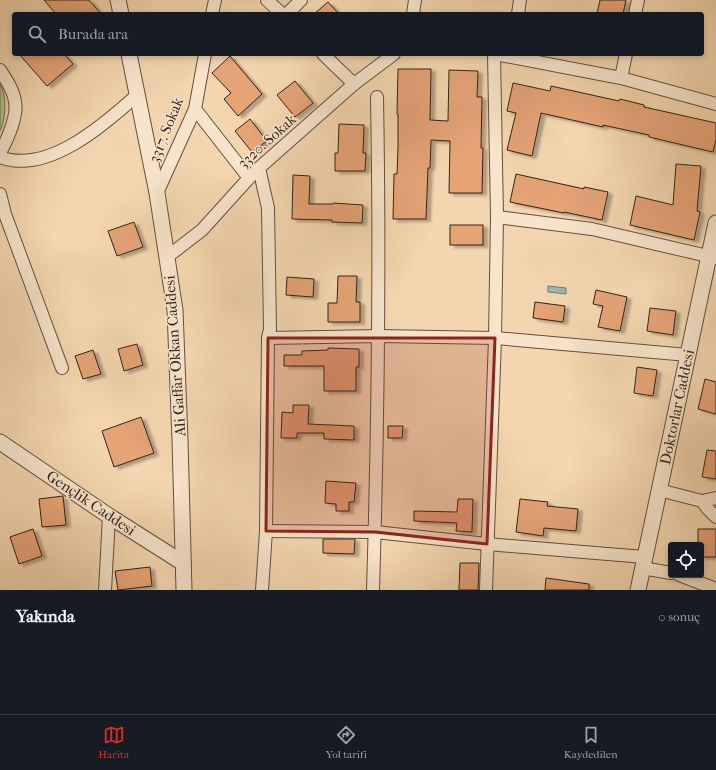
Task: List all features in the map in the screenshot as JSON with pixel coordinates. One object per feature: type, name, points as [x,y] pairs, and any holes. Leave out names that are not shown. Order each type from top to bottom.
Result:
[{"type":"street","points":[[118,0],[121,12]]},
{"type":"street","points":[[212,12],[215,0]]},
{"type":"street","points":[[267,0],[280,12]]},
{"type":"street","points":[[289,12],[301,0]]},
{"type":"street","points":[[413,12],[415,0]]},
{"type":"street","points":[[518,12],[520,0]]},
{"type":"street","points":[[635,12],[638,0]]},
{"type":"street","name":"Ali Gaffar Okkan Caddesi","points":[[129,56],[157,193],[175,310],[184,590]]},
{"type":"street","name":"3317. Sokak","points":[[157,193],[194,109],[205,56]]},
{"type":"street","points":[[325,56],[354,84]]},
{"type":"street","name":"3320. Sokak","points":[[167,257],[202,230],[249,178],[260,168],[354,84],[391,56]]},
{"type":"street","points":[[486,590],[486,544],[495,338],[497,217],[495,56]]},
{"type":"street","points":[[515,56],[621,78],[716,104]]},
{"type":"street","points":[[621,78],[626,56]]},
{"type":"street","points":[[0,70],[8,82],[16,102],[14,118],[7,140],[0,153]]},
{"type":"street","points":[[0,157],[11,161],[24,161],[38,159],[62,150],[88,136],[111,119],[137,95]]},
{"type":"street","points":[[373,590],[379,336],[377,97]]},
{"type":"street","points":[[194,109],[249,178]]},
{"type":"street","points":[[260,168],[268,208],[270,329],[268,338],[266,531],[262,590]]},
{"type":"street","points":[[0,194],[2,215],[62,368]]},
{"type":"street","points":[[497,217],[592,229],[713,257]]},
{"type":"street","name":"Doktorlar Caddesi","points":[[638,590],[688,355],[713,257],[716,224]]},
{"type":"street","points":[[268,338],[379,336],[495,338],[688,355]]},
{"type":"street","name":"Gençlik Caddesi","points":[[0,442],[109,516],[183,563]]},
{"type":"street","points":[[659,490],[702,501],[716,498]]},
{"type":"street","points":[[702,501],[716,517]]},
{"type":"street","points":[[105,590],[109,516]]},
{"type":"street","points":[[266,531],[374,532],[643,562],[668,572]]},
{"type":"street","points":[[687,578],[716,589]]},
{"type":"highlighted area","points":[[268,338],[495,338],[487,544],[375,532],[266,531]]},
{"type":"green space","points":[[0,84],[4,94],[5,107],[4,121],[0,131]]},
{"type":"water","points":[[548,286],[566,288],[566,294],[548,292]]},
{"type":"building","points":[[44,0],[89,0],[99,12],[54,12]]},
{"type":"building","points":[[600,0],[626,0],[623,12],[597,12]]},
{"type":"building","points":[[328,2],[337,12],[316,12]]},
{"type":"building","points":[[21,56],[66,56],[73,64],[47,86]]},
{"type":"building","points":[[230,56],[262,94],[238,116],[224,99],[231,93],[212,73]]},
{"type":"building","points":[[398,69],[431,69],[430,120],[448,121],[449,70],[478,71],[477,97],[482,97],[482,193],[449,193],[450,141],[431,140],[430,168],[428,168],[426,219],[393,219],[394,174],[397,174],[398,147]]},
{"type":"building","points":[[295,81],[313,103],[295,117],[277,95]]},
{"type":"building","points":[[513,83],[550,91],[551,86],[619,101],[620,99],[644,105],[644,107],[716,123],[716,139],[713,152],[649,137],[649,135],[603,125],[603,127],[541,113],[532,156],[507,150],[516,113],[507,111]]},
{"type":"building","points":[[250,119],[267,141],[252,152],[235,131]]},
{"type":"building","points":[[339,124],[364,125],[363,153],[366,153],[365,171],[335,171],[335,153],[338,153]]},
{"type":"building","points":[[676,164],[701,166],[697,211],[700,212],[694,240],[630,225],[636,196],[673,205]]},
{"type":"building","points":[[516,174],[584,189],[584,187],[608,192],[602,220],[510,202]]},
{"type":"building","points":[[293,175],[310,176],[309,204],[333,203],[363,205],[362,223],[332,222],[332,220],[292,219]]},
{"type":"building","points":[[134,222],[143,247],[117,256],[108,231]]},
{"type":"building","points":[[450,225],[483,225],[483,245],[450,245]]},
{"type":"building","points":[[338,276],[357,276],[356,302],[360,302],[360,322],[328,322],[328,303],[337,303]]},
{"type":"building","points":[[287,277],[314,279],[313,297],[286,295]]},
{"type":"building","points":[[596,290],[627,297],[620,331],[598,327],[603,306],[593,304]]},
{"type":"building","points":[[535,302],[565,306],[563,322],[533,318]]},
{"type":"building","points":[[650,308],[676,311],[673,335],[647,331]]},
{"type":"building","points":[[137,344],[143,365],[124,371],[118,349]]},
{"type":"building","points":[[328,348],[359,349],[359,367],[356,367],[356,391],[324,391],[324,366],[284,366],[284,355],[302,355],[302,351],[328,350]]},
{"type":"building","points":[[93,350],[101,374],[83,379],[75,356]]},
{"type":"building","points":[[637,367],[657,370],[653,396],[634,393]]},
{"type":"building","points":[[705,379],[716,382],[716,414],[698,409]]},
{"type":"building","points":[[293,405],[309,405],[308,424],[354,426],[354,440],[324,439],[324,433],[297,433],[297,438],[281,438],[282,412],[293,413]]},
{"type":"building","points":[[141,417],[154,453],[114,467],[102,431]]},
{"type":"building","points":[[388,426],[403,426],[402,438],[388,438]]},
{"type":"building","points":[[707,450],[716,451],[716,479],[702,477]]},
{"type":"building","points":[[326,481],[356,483],[354,502],[349,502],[349,511],[336,511],[336,504],[325,503]]},
{"type":"building","points":[[63,496],[66,525],[42,527],[39,499]]},
{"type":"building","points":[[458,499],[473,499],[472,532],[456,531],[457,523],[414,521],[414,511],[457,512]]},
{"type":"building","points":[[520,499],[548,502],[547,506],[578,509],[576,531],[544,528],[543,536],[516,532]]},
{"type":"building","points":[[33,529],[42,556],[19,564],[10,537]]},
{"type":"building","points":[[698,529],[716,529],[716,557],[704,557],[704,542],[698,542]]},
{"type":"building","points":[[323,539],[355,539],[354,554],[323,553]]},
{"type":"building","points":[[460,563],[479,563],[478,590],[459,590]]},
{"type":"building","points":[[150,567],[152,586],[118,590],[115,571]]},
{"type":"building","points":[[546,578],[589,584],[589,590],[545,590]]}]
